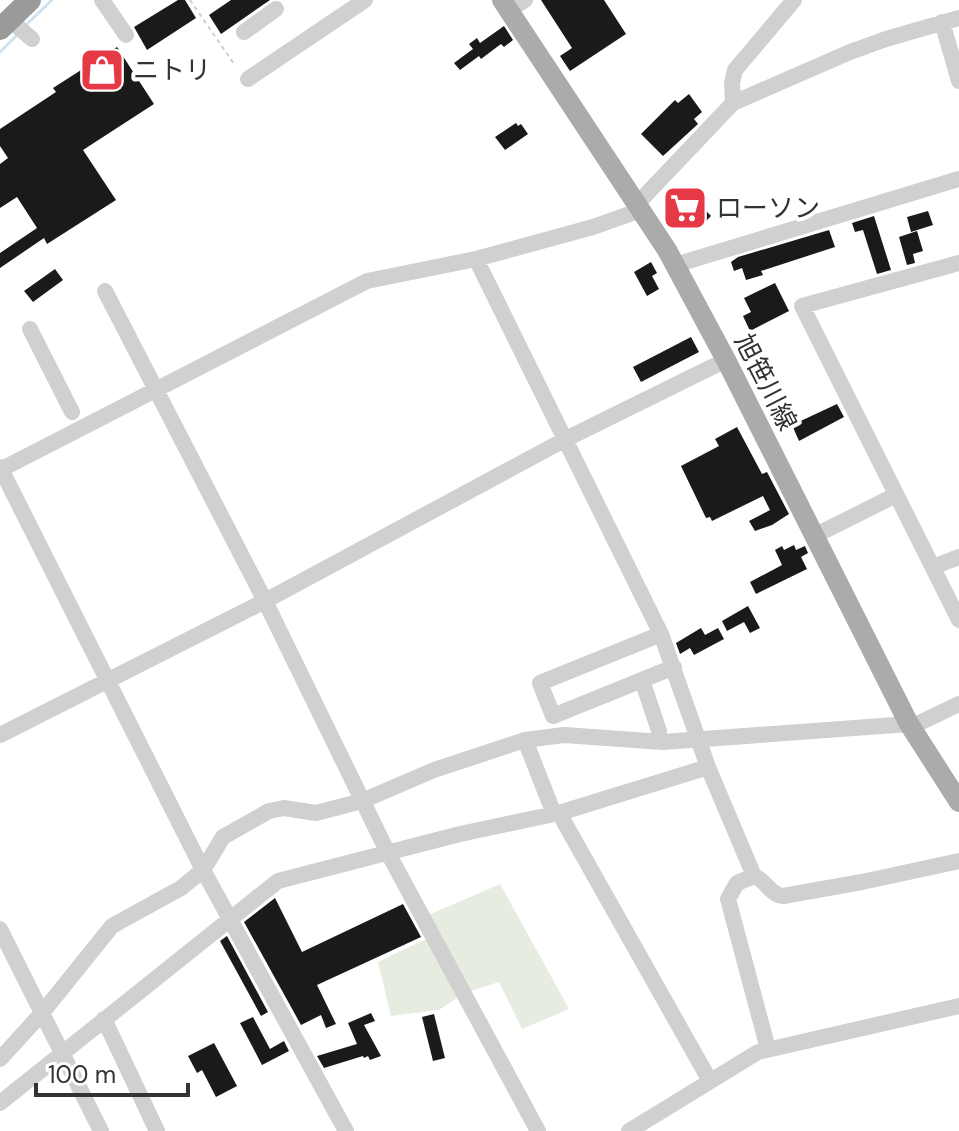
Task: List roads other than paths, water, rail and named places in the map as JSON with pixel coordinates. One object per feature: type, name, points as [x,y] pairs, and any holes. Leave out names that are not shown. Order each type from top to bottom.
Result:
[{"type":"main road","name":"旭笹川線","points":[[512,3],[675,265],[910,725],[959,802]]},
{"type":"street","points":[[102,0],[126,35]]},
{"type":"street","points":[[248,79],[365,0]]},
{"type":"street","points":[[733,103],[735,70],[794,0]]},
{"type":"street","points":[[244,32],[283,4]]},
{"type":"street","points":[[346,1131],[203,870],[0,469],[367,281],[476,259],[593,227],[639,207],[733,103],[850,52],[959,18]]},
{"type":"street","points":[[942,22],[959,81]]},
{"type":"street","points":[[675,265],[959,179]]},
{"type":"street","points":[[476,259],[661,634],[708,767],[754,876],[763,880],[774,893],[783,896],[959,861]]},
{"type":"street","points":[[959,263],[871,282],[802,306],[959,620]]},
{"type":"street","points":[[105,291],[265,601],[388,853],[538,1131]]},
{"type":"street","points":[[30,329],[72,412]]},
{"type":"street","points":[[0,735],[265,601],[566,439],[726,360]]},
{"type":"street","points":[[814,536],[896,495]]},
{"type":"street","points":[[933,567],[959,557]]},
{"type":"street","points":[[661,634],[540,683],[553,716],[674,667]]},
{"type":"street","points":[[642,680],[659,731]]},
{"type":"street","points":[[0,1059],[42,1013],[112,926],[181,888],[203,870],[223,837],[269,811],[284,808],[316,813],[362,801],[434,770],[525,740],[564,735],[663,742],[910,725],[959,704]]},
{"type":"street","points":[[525,740],[557,813],[710,1081]]},
{"type":"street","points":[[0,1103],[278,881],[460,834],[557,813],[708,767]]},
{"type":"street","points":[[754,876],[737,883],[728,899],[768,1049]]},
{"type":"street","points":[[0,929],[101,1131]]},
{"type":"street","points":[[629,1131],[758,1052],[959,1006]]},
{"type":"street","points":[[104,1019],[157,1131]]},
{"type":"waterway","points":[[25,26],[52,0]]},
{"type":"waterway","points":[[0,52],[17,35]]},
{"type":"place","name":"ニトリ","points":[[102,70]]},
{"type":"place","name":"ローソン","points":[[685,208]]}]
